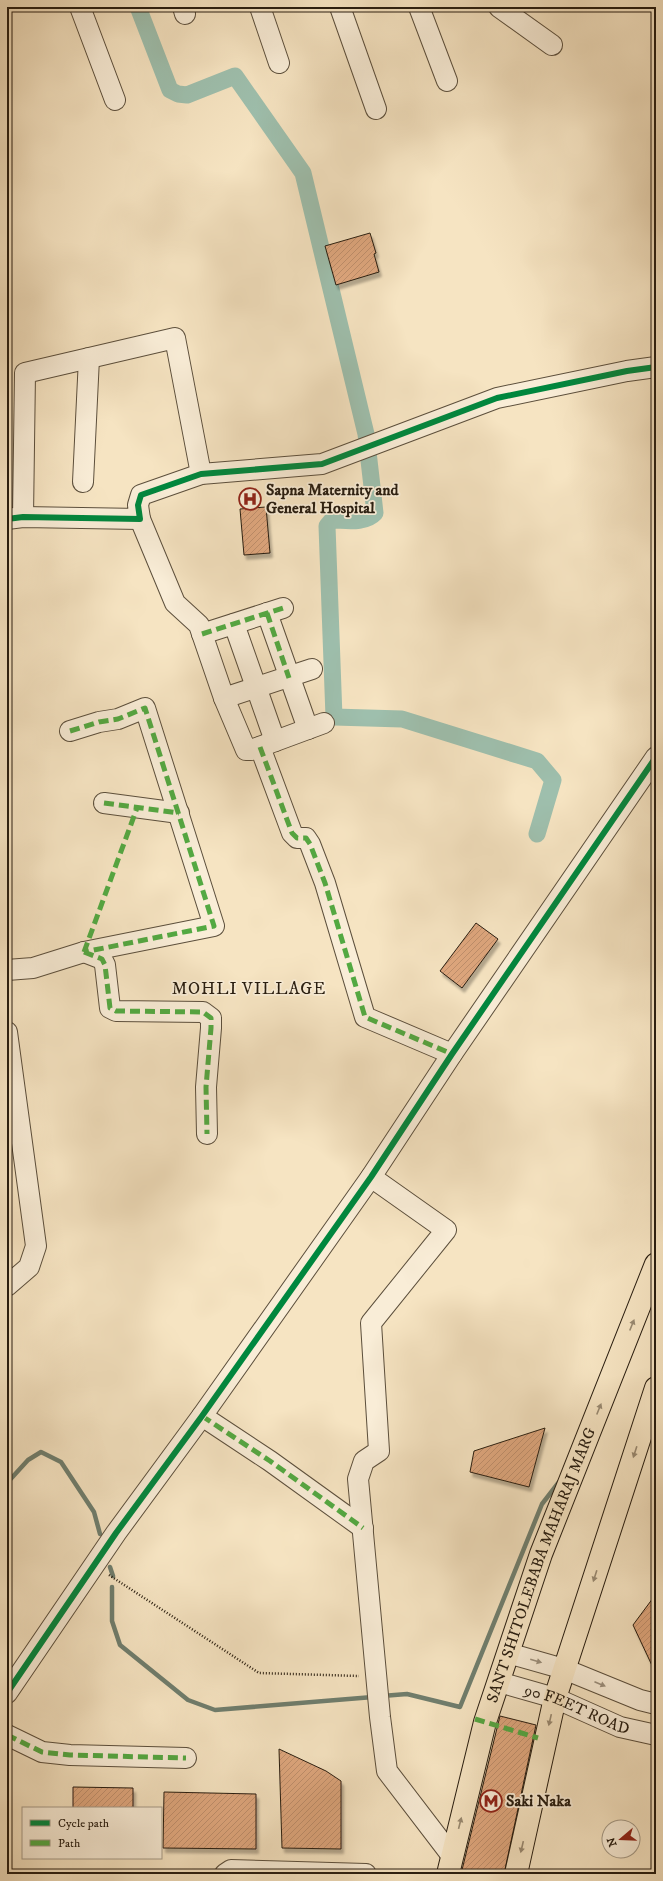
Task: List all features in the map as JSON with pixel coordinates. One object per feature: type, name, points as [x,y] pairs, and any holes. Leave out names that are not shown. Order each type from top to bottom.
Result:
[{"type":"main road","name":"SANT SHITOLEBABA MAHARAJ MARG","points":[[450,1865],[485,1722],[541,1554],[656,1264]]},
{"type":"main road","points":[[516,1874],[555,1698],[564,1669],[649,1433],[656,1388]]},
{"type":"street","points":[[80,7],[115,100]]},
{"type":"street","points":[[260,7],[279,63]]},
{"type":"street","points":[[340,7],[376,108]]},
{"type":"street","points":[[419,7],[446,81]]},
{"type":"street","points":[[499,7],[552,44]]},
{"type":"street","points":[[140,519],[15,518],[25,373],[175,338],[201,474]]},
{"type":"street","points":[[83,482],[89,358]]},
{"type":"street","points":[[202,634],[275,611],[289,678],[316,726],[251,750],[246,750],[224,698],[202,634],[199,625],[175,603],[140,519],[138,505],[141,496],[201,474],[322,464],[374,446],[497,398],[656,367]]},
{"type":"street","points":[[234,624],[257,687],[268,744],[292,833],[297,838],[306,838],[310,844],[325,883],[365,1017],[452,1054]]},
{"type":"street","points":[[224,698],[289,678],[312,669]]},
{"type":"street","points":[[7,970],[33,968],[84,952],[214,926],[145,708],[118,719],[99,722],[70,731]]},
{"type":"street","points":[[7,1693],[95,1566],[116,1533],[202,1416],[371,1177],[452,1054],[656,757]]},
{"type":"street","points":[[104,803],[179,813]]},
{"type":"street","points":[[84,952],[102,959],[105,965],[110,1008],[116,1011],[203,1012],[211,1018],[206,1087],[207,1134]]},
{"type":"street","points":[[7,1032],[36,1246],[29,1267],[7,1286]]},
{"type":"street","points":[[371,1177],[446,1230],[371,1323],[379,1451],[364,1461],[358,1479],[377,1690],[387,1771],[450,1865]]},
{"type":"street","points":[[202,1416],[270,1461],[363,1528]]},
{"type":"street","name":"90 FEET ROAD","points":[[508,1653],[564,1669],[640,1700],[656,1704]]},
{"type":"street","name":"90 FEET ROAD","points":[[499,1682],[555,1698],[620,1727],[656,1735]]},
{"type":"street","points":[[7,1735],[42,1752],[186,1758]]},
{"type":"street","points":[[225,1874],[231,1870],[366,1874]]},
{"type":"path","points":[[95,1566],[259,1673],[377,1690]]},
{"type":"building","points":[[370,233],[376,253],[374,254],[379,272],[336,285],[325,246]]},
{"type":"building","points":[[266,507],[270,553],[244,555],[240,509]]},
{"type":"building","points":[[476,923],[498,939],[462,988],[440,971]]},
{"type":"building","points":[[545,1428],[529,1487],[470,1472],[474,1451]]},
{"type":"building","points":[[656,1594],[656,1674],[633,1625]]},
{"type":"building","points":[[500,1716],[536,1725],[504,1874],[461,1874]]},
{"type":"building","points":[[279,1749],[326,1771],[341,1781],[341,1849],[282,1848]]},
{"type":"building","points":[[73,1787],[133,1788],[133,1807],[73,1807]]},
{"type":"building","points":[[164,1792],[256,1794],[256,1849],[163,1848]]},
{"type":"waterway","points":[[138,7],[170,90],[178,94],[187,95],[235,76],[303,173],[366,434],[375,513],[366,519],[360,520],[332,520],[327,526],[334,717],[402,719],[537,761],[553,780],[537,834]]},
{"type":"waterway","points":[[7,1483],[28,1460],[41,1452],[61,1462],[94,1512],[100,1534]]},
{"type":"waterway","points":[[382,1696],[407,1694],[460,1707],[542,1504],[559,1482]]},
{"type":"waterway","points":[[110,1567],[113,1576]]},
{"type":"waterway","points":[[112,1587],[112,1621],[120,1645],[188,1700],[215,1710],[373,1697]]},
{"type":"marked path","points":[[202,634],[283,608]]},
{"type":"marked path","points":[[267,613],[289,678]]},
{"type":"marked path","points":[[70,731],[99,722],[118,719],[145,708],[214,926],[84,952]]},
{"type":"marked path","points":[[260,747],[292,833],[297,838],[306,838],[310,844],[325,883],[365,1017],[452,1054]]},
{"type":"marked path","points":[[104,803],[179,813]]},
{"type":"marked path","points":[[84,952],[137,808]]},
{"type":"marked path","points":[[84,952],[102,959],[105,965],[110,1008],[116,1011],[203,1012],[211,1018],[206,1087],[207,1134]]},
{"type":"marked path","points":[[202,1416],[270,1461],[363,1528]]},
{"type":"marked path","points":[[475,1719],[538,1738]]},
{"type":"marked path","points":[[7,1735],[42,1752],[70,1755],[186,1758]]},
{"type":"cycle path","points":[[7,519],[23,517],[140,519],[138,505],[141,495],[201,474],[322,464],[497,398],[627,371],[656,367]]},
{"type":"cycle path","points":[[7,1693],[116,1533],[202,1416],[371,1177],[452,1054],[656,757]]},
{"type":"place","name":"Sapna Maternity and General Hospital","points":[[250,499]]},
{"type":"place","name":"Saki Naka","points":[[491,1801]]},
{"type":"district","name":"MOHLI VILLAGE","points":[[249,989]]}]
